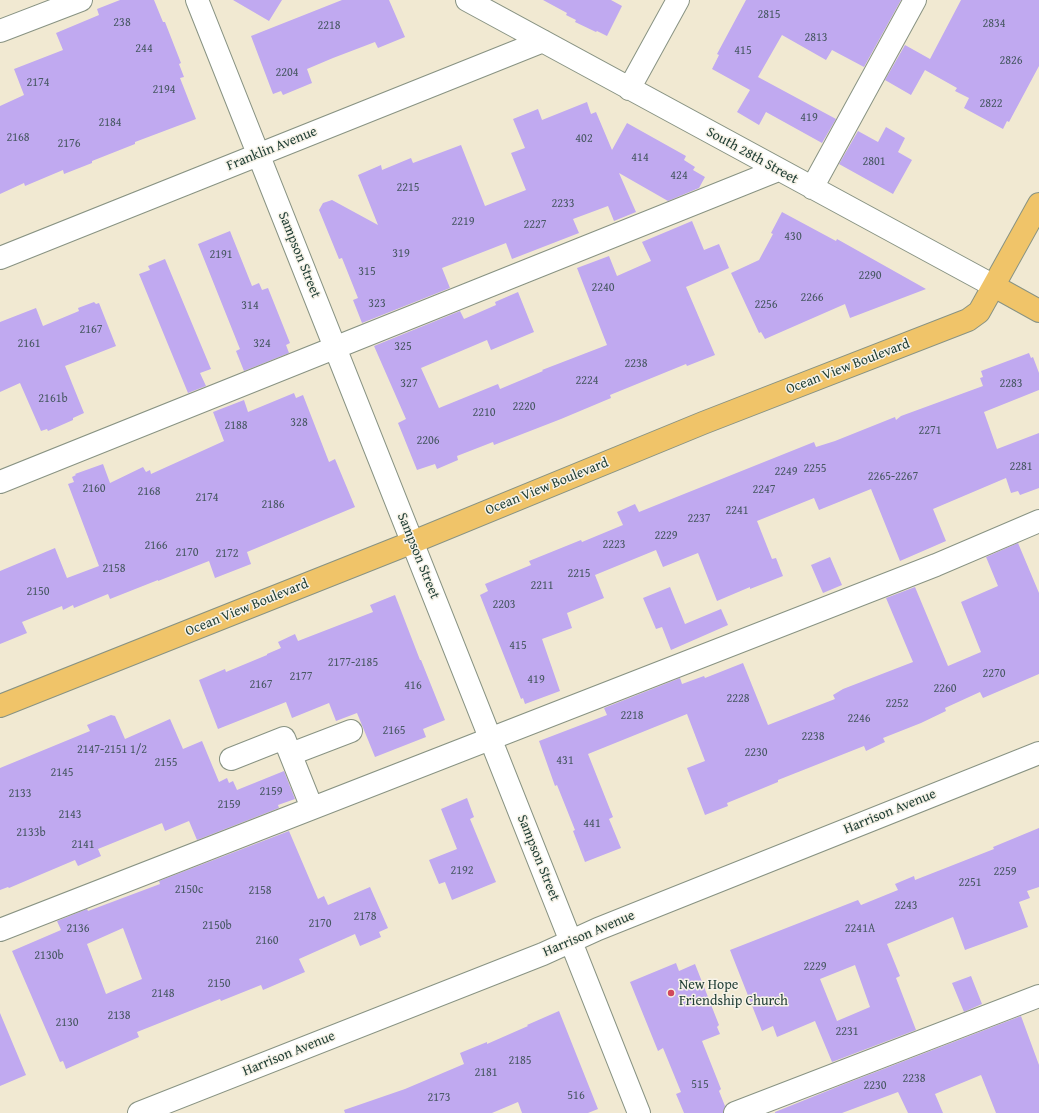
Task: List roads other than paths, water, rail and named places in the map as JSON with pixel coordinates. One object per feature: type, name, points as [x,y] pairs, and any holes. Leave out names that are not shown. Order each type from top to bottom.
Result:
[{"type":"main road","name":"Ocean View Boulevard","points":[[0,706],[413,542],[703,424],[968,320],[979,312],[1039,204]]},
{"type":"main road","name":"South 28th Street","points":[[994,286],[1039,311]]},
{"type":"street","points":[[0,31],[81,0]]},
{"type":"street","name":"Sampson Street","points":[[198,0],[639,1113]]},
{"type":"street","name":"South 28th Street","points":[[467,0],[994,286]]},
{"type":"street","points":[[629,89],[678,0]]},
{"type":"street","points":[[812,188],[914,0]]},
{"type":"street","name":"Franklin Avenue","points":[[0,258],[544,41]]},
{"type":"street","points":[[0,482],[778,170]]},
{"type":"street","points":[[0,930],[936,565],[1039,521]]},
{"type":"street","points":[[291,754],[351,730]]},
{"type":"street","points":[[231,759],[284,738],[312,808]]},
{"type":"street","name":"Harrison Avenue","points":[[139,1113],[543,954],[571,941],[1039,753]]},
{"type":"street","points":[[735,1113],[1039,996]]},
{"type":"place","name":"New Hope Friendship Church","points":[[671,993]]}]
